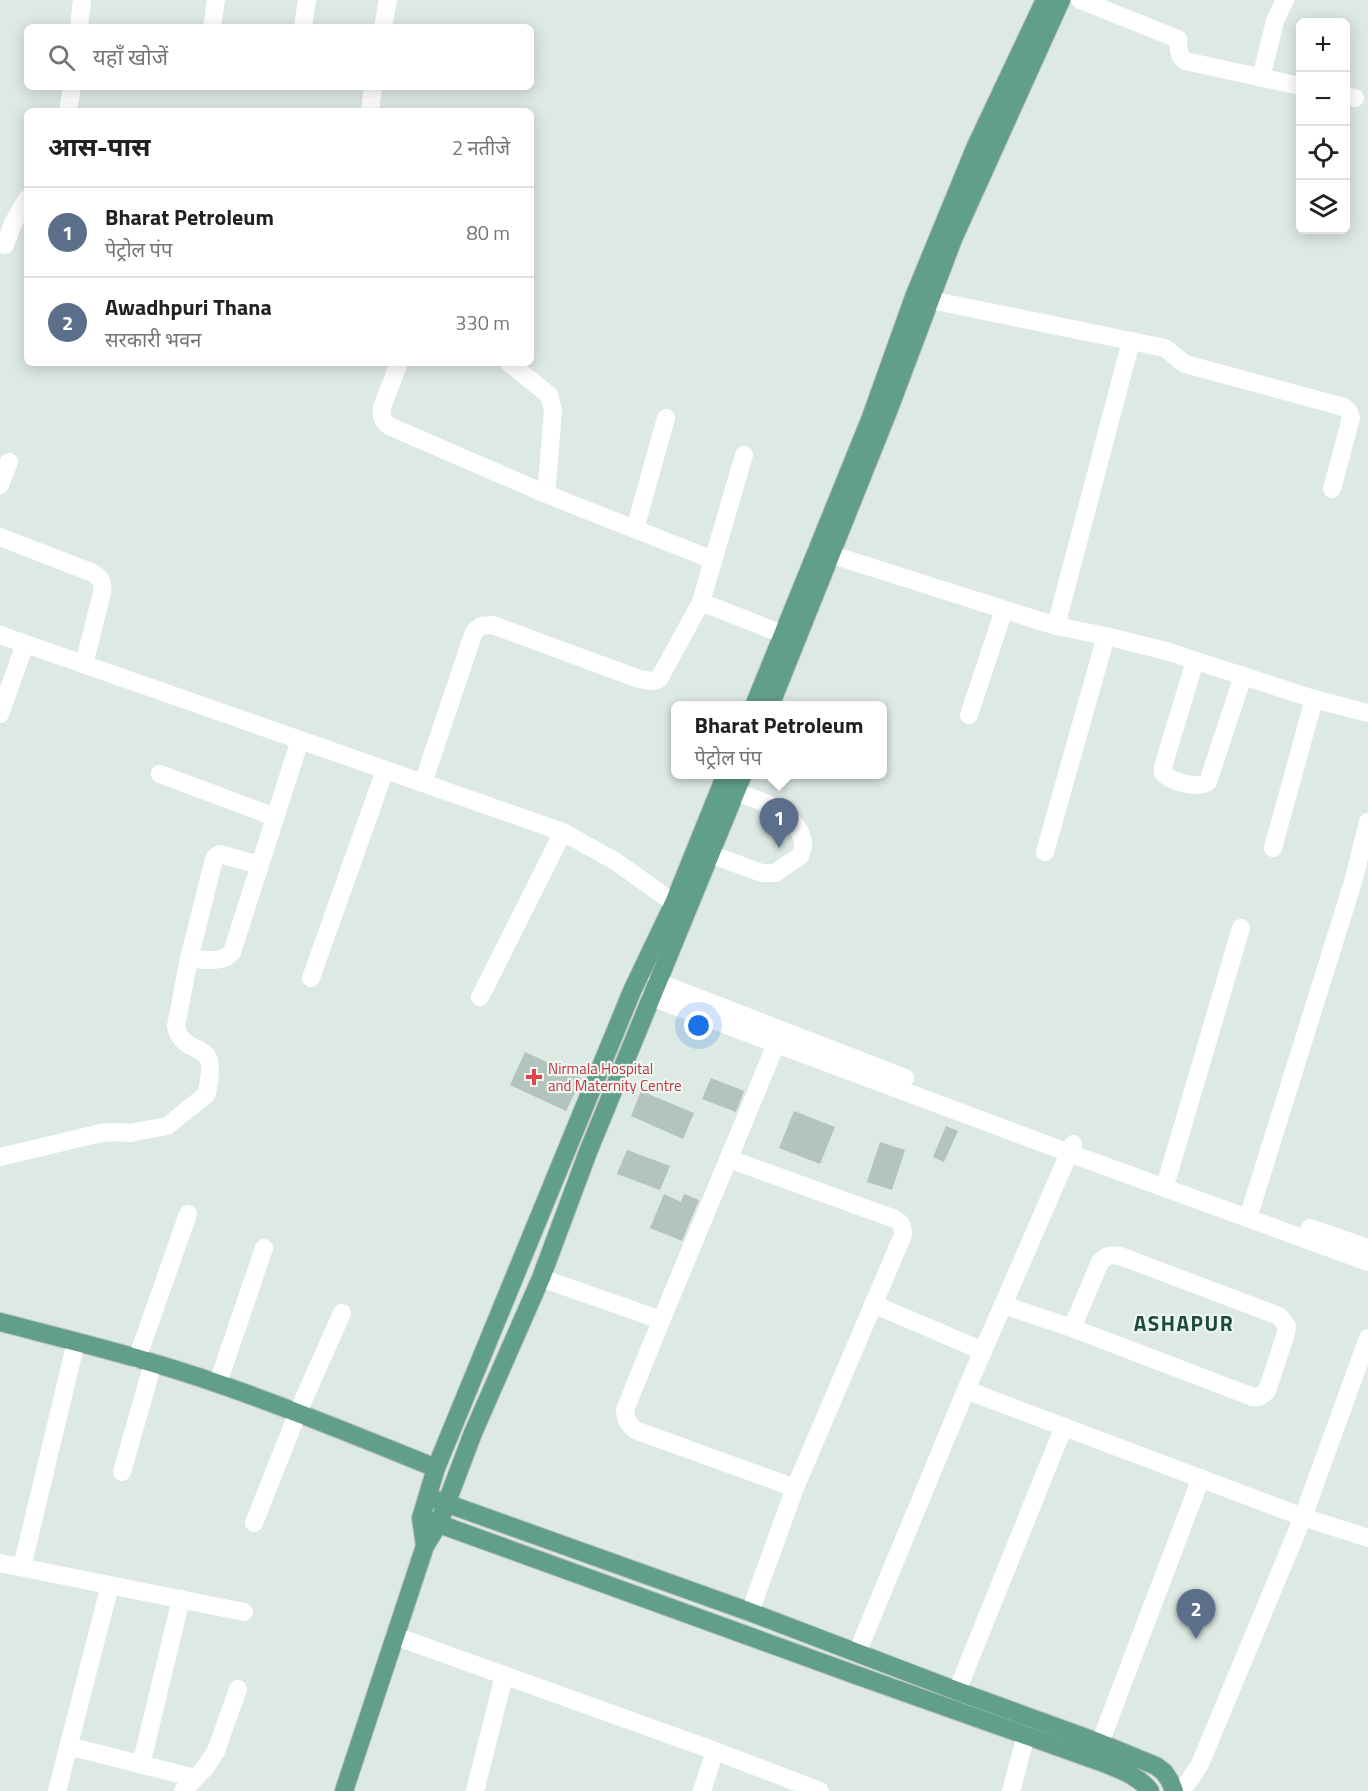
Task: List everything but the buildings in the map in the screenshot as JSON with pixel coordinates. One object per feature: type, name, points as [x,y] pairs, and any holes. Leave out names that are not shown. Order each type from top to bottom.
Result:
[{"type":"main road","points":[[771,701],[870,420],[922,298],[976,146],[1045,0]]},
{"type":"main road","points":[[922,298],[953,239],[1061,0]]},
{"type":"main road","points":[[756,701],[782,634],[824,552]]},
{"type":"main road","points":[[344,1791],[425,1546],[440,1523],[473,1432],[541,1278],[588,1152],[654,990],[728,784]]},
{"type":"main road","points":[[425,1546],[422,1518],[426,1497],[436,1468],[632,991],[674,903],[704,852]]},
{"type":"main road","points":[[0,1322],[218,1383],[298,1412],[436,1468]]},
{"type":"main road","points":[[454,1424],[473,1432]]},
{"type":"main road","points":[[426,1497],[750,1612],[1100,1743],[1156,1766],[1164,1772],[1174,1791]]},
{"type":"main road","points":[[422,1518],[1126,1772],[1150,1791]]},
{"type":"street","points":[[79,24],[82,0]]},
{"type":"street","points":[[212,24],[216,0]]},
{"type":"street","points":[[303,24],[307,0]]},
{"type":"street","points":[[384,24],[388,0]]},
{"type":"street","points":[[1080,0],[1178,39],[1179,53],[1185,61],[1296,85]]},
{"type":"street","points":[[1261,78],[1275,21],[1285,0]]},
{"type":"street","points":[[68,108],[72,90]]},
{"type":"street","points":[[370,108],[373,90]]},
{"type":"street","points":[[0,243],[5,245],[13,223],[24,204]]},
{"type":"street","points":[[922,298],[1165,348],[1185,364],[1344,407],[1350,418],[1332,489]]},
{"type":"street","points":[[1056,626],[1131,341]]},
{"type":"street","points":[[398,366],[382,406],[383,421],[389,426],[546,494],[713,560]]},
{"type":"street","points":[[513,366],[549,395],[552,402],[554,411],[546,494]]},
{"type":"street","points":[[635,529],[666,418]]},
{"type":"street","points":[[423,783],[474,632],[481,626],[493,625],[639,679],[652,681],[659,678],[701,602],[744,455]]},
{"type":"street","points":[[0,485],[9,462]]},
{"type":"street","points":[[0,537],[93,573],[101,580],[102,594],[84,664]]},
{"type":"street","points":[[824,552],[1056,626],[1166,651],[1314,699],[1368,713]]},
{"type":"street","points":[[701,602],[782,634]]},
{"type":"street","points":[[969,715],[1004,610]]},
{"type":"street","points":[[0,635],[564,832],[615,861],[674,903]]},
{"type":"street","points":[[1045,852],[1106,636]]},
{"type":"street","points":[[0,714],[25,644]]},
{"type":"street","points":[[1195,661],[1163,766],[1163,773],[1167,777],[1197,786],[1208,782],[1243,676]]},
{"type":"street","points":[[1273,848],[1314,699]]},
{"type":"street","points":[[189,959],[221,959],[229,956],[300,740]]},
{"type":"street","points":[[311,978],[385,770]]},
{"type":"street","points":[[160,774],[275,817]]},
{"type":"street","points":[[704,852],[762,873],[775,873],[800,856],[804,843],[798,828],[780,810],[728,784]]},
{"type":"street","points":[[1250,1213],[1360,884],[1368,822]]},
{"type":"street","points":[[480,997],[564,832]]},
{"type":"street","points":[[0,1157],[101,1133],[130,1133],[167,1126],[207,1094],[210,1062],[206,1056],[182,1041],[176,1026],[189,959],[215,857],[220,854],[228,855],[260,865]]},
{"type":"street","points":[[1168,1176],[1241,928]]},
{"type":"street","points":[[654,990],[1250,1213],[1368,1248]]},
{"type":"street","points":[[779,1037],[661,1320],[626,1410],[626,1418],[628,1424],[635,1430],[795,1488]]},
{"type":"street","points":[[1072,1148],[1168,1176],[1368,1262]]},
{"type":"street","points":[[857,1653],[966,1390],[1072,1148]]},
{"type":"street","points":[[729,1159],[896,1219],[903,1228],[903,1234],[795,1488],[750,1612]]},
{"type":"street","points":[[122,1472],[145,1361],[188,1214]]},
{"type":"street","points":[[218,1383],[264,1248]]},
{"type":"street","points":[[1003,1305],[1072,1328],[1253,1397],[1259,1397],[1267,1391],[1287,1326],[1279,1316],[1112,1255],[1105,1257],[1100,1263],[1072,1328]]},
{"type":"street","points":[[541,1278],[661,1320]]},
{"type":"street","points":[[873,1304],[983,1351]]},
{"type":"street","points":[[254,1523],[298,1412],[342,1313]]},
{"type":"street","points":[[1179,1791],[1190,1781],[1200,1764],[1303,1517],[1368,1338]]},
{"type":"street","points":[[22,1567],[76,1342]]},
{"type":"street","points":[[966,1390],[1303,1517],[1367,1535]]},
{"type":"street","points":[[957,1691],[1064,1426]]},
{"type":"street","points":[[1100,1743],[1201,1478]]},
{"type":"street","points":[[0,1563],[244,1612]]},
{"type":"street","points":[[57,1791],[110,1585]]},
{"type":"street","points":[[141,1765],[181,1599]]},
{"type":"street","points":[[394,1636],[820,1791]]},
{"type":"street","points":[[475,1791],[504,1676]]},
{"type":"street","points":[[68,1746],[141,1765],[189,1785],[205,1768],[216,1751],[238,1689]]},
{"type":"street","points":[[1011,1791],[1026,1735]]},
{"type":"street","points":[[702,1791],[715,1751]]},
{"type":"place","name":"Bharat Petroleum","points":[[779,848]]},
{"type":"place","name":"Nirmala Hospital and Maternity Centre","points":[[534,1077]]},
{"type":"place","name":"Awadhpuri Thana","points":[[1196,1639]]},
{"type":"district","name":"ASHAPUR","points":[[1184,1323]]}]
